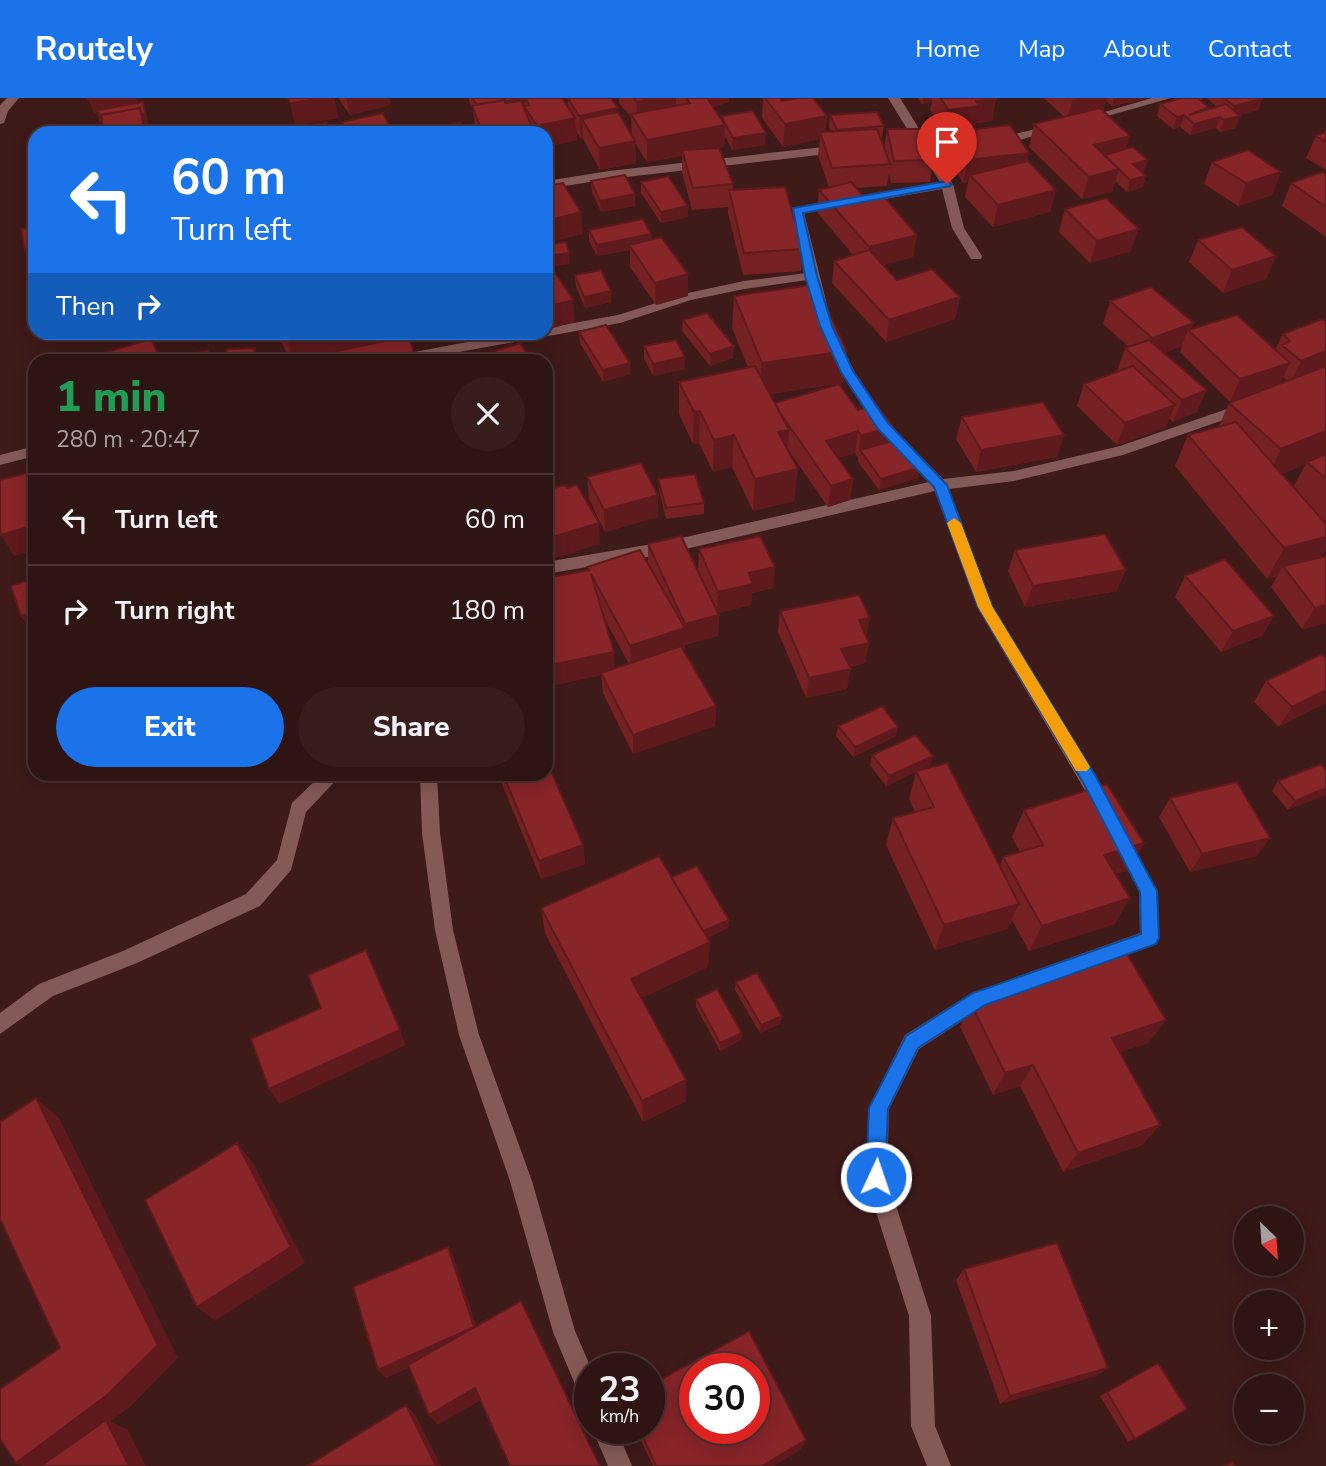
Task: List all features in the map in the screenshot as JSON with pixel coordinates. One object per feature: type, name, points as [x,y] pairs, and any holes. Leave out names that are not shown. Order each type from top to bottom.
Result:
[{"type":"street","points":[[0,121],[2,110],[12,98]]},
{"type":"street","points":[[894,98],[947,184],[958,228],[976,256]]},
{"type":"street","points":[[1073,122],[1165,98]]},
{"type":"street","points":[[897,144],[1007,140],[1059,126]]},
{"type":"street","points":[[553,184],[609,175],[857,148]]},
{"type":"street","points":[[822,314],[797,211],[947,184]]},
{"type":"street","points":[[553,332],[620,319],[688,297],[744,285],[811,276]]},
{"type":"street","points":[[831,337],[847,372],[883,426],[940,485],[985,607],[1090,779],[1148,891],[1150,938],[979,999],[912,1042],[879,1108],[876,1177],[920,1316],[923,1426],[939,1466]]},
{"type":"street","points":[[441,354],[512,340]]},
{"type":"street","points":[[553,567],[664,548],[940,485],[1014,476],[1123,450],[1262,402]]},
{"type":"street","points":[[0,460],[28,453]]},
{"type":"street","points":[[0,1025],[46,990],[130,957],[253,900],[285,864],[298,808],[325,781]]},
{"type":"street","points":[[428,781],[431,833],[444,930],[469,1035],[521,1181],[564,1332],[574,1356]]},
{"type":"street","points":[[611,1444],[620,1466]]},
{"type":"building","points":[[288,98],[323,98],[290,103]]},
{"type":"building","points":[[472,98],[515,98],[516,99],[477,105]]},
{"type":"building","points":[[562,98],[575,118],[537,126],[524,106],[529,105],[526,99]]},
{"type":"building","points":[[568,98],[611,98],[618,108],[579,116]]},
{"type":"building","points":[[634,98],[650,98],[637,102]]},
{"type":"building","points":[[686,98],[707,98],[725,125],[647,140],[631,114],[690,103]]},
{"type":"building","points":[[765,98],[780,98],[782,101],[813,98],[827,116],[785,124]]},
{"type":"building","points":[[941,98],[996,99],[976,101],[979,106],[948,110]]},
{"type":"building","points":[[1182,98],[1197,98],[1209,107],[1189,115],[1226,104],[1240,116],[1224,120],[1220,117],[1194,124],[1184,115],[1177,117],[1160,104]]},
{"type":"building","points":[[1224,98],[1261,98],[1262,99],[1234,106]]},
{"type":"building","points":[[505,100],[506,103],[521,101],[532,126],[480,126],[472,105]]},
{"type":"building","points":[[143,102],[145,113],[141,114],[140,108],[101,115],[100,121],[98,110]]},
{"type":"building","points":[[140,108],[144,126],[103,126],[101,115]]},
{"type":"building","points":[[1100,108],[1130,136],[1094,145],[1119,169],[1089,177],[1034,124]]},
{"type":"building","points":[[753,111],[766,133],[733,138],[721,116]]},
{"type":"building","points":[[618,112],[635,141],[599,148],[582,119]]},
{"type":"building","points":[[877,112],[884,126],[837,130],[830,115]]},
{"type":"building","points":[[383,113],[389,125],[344,126],[342,122]]},
{"type":"building","points":[[327,122],[328,126],[303,126]]},
{"type":"building","points":[[1010,125],[1029,153],[968,160],[951,132]]},
{"type":"building","points":[[877,129],[890,164],[832,168],[820,132]]},
{"type":"building","points":[[887,129],[925,129],[934,160],[894,161]]},
{"type":"building","points":[[1326,132],[1326,142],[1316,136]]},
{"type":"building","points":[[1133,147],[1148,160],[1133,164],[1146,176],[1130,180],[1104,155]]},
{"type":"building","points":[[719,148],[733,184],[693,188],[682,150]]},
{"type":"building","points":[[1248,150],[1281,172],[1246,183],[1212,162]]},
{"type":"building","points":[[1028,161],[1056,190],[998,205],[970,175]]},
{"type":"building","points":[[1322,172],[1326,174],[1326,207],[1291,183]]},
{"type":"building","points":[[625,175],[635,194],[600,201],[591,181]]},
{"type":"building","points":[[668,176],[688,206],[661,212],[641,182]]},
{"type":"building","points":[[851,182],[864,197],[880,192],[917,235],[869,247],[819,190]]},
{"type":"building","points":[[563,183],[581,212],[553,219],[553,185]]},
{"type":"building","points":[[785,187],[803,249],[744,253],[729,190]]},
{"type":"building","points":[[1106,198],[1139,229],[1097,241],[1065,209]]},
{"type":"building","points":[[643,219],[651,234],[597,245],[589,230]]},
{"type":"building","points":[[1242,227],[1276,256],[1232,270],[1198,240]]},
{"type":"building","points":[[28,228],[28,251],[25,251],[21,229]]},
{"type":"building","points":[[661,237],[688,274],[655,283],[629,245]]},
{"type":"building","points":[[566,242],[569,253],[553,255],[553,244]]},
{"type":"building","points":[[869,250],[897,280],[932,269],[960,297],[889,320],[834,261]]},
{"type":"building","points":[[553,269],[573,300],[553,305]]},
{"type":"building","points":[[601,270],[611,291],[584,297],[575,275]]},
{"type":"building","points":[[816,284],[847,351],[762,363],[734,296]]},
{"type":"building","points":[[1151,287],[1194,323],[1152,338],[1110,301]]},
{"type":"building","points":[[707,313],[734,346],[710,354],[683,320]]},
{"type":"building","points":[[1237,315],[1290,363],[1240,379],[1188,330]]},
{"type":"building","points":[[1322,319],[1326,322],[1326,351],[1301,361],[1282,345],[1290,341],[1283,334]]},
{"type":"building","points":[[606,325],[630,363],[603,370],[579,332]]},
{"type":"building","points":[[151,340],[158,354],[100,354]]},
{"type":"building","points":[[389,340],[410,340],[415,354],[323,354]]},
{"type":"building","points":[[676,340],[685,357],[653,364],[644,346]]},
{"type":"building","points":[[1149,340],[1207,390],[1182,400],[1125,348]]},
{"type":"building","points":[[520,343],[528,354],[485,354]]},
{"type":"building","points":[[255,348],[254,354],[226,354],[227,349]]},
{"type":"building","points":[[208,350],[210,354],[194,354]]},
{"type":"building","points":[[755,366],[789,430],[778,432],[798,469],[755,479],[734,435],[714,440],[700,411],[694,412],[679,382]]},
{"type":"building","points":[[1133,366],[1175,405],[1125,423],[1084,384]]},
{"type":"building","points":[[1326,366],[1326,431],[1281,449],[1229,403]]},
{"type":"building","points":[[839,384],[858,410],[876,404],[893,426],[861,436],[858,431],[826,441],[853,479],[831,486],[775,403]]},
{"type":"building","points":[[1043,402],[1064,435],[981,450],[962,417]]},
{"type":"building","points":[[1236,422],[1326,524],[1326,537],[1284,548],[1188,435]]},
{"type":"building","points":[[899,439],[921,467],[881,479],[860,450]]},
{"type":"building","points":[[1326,454],[1326,479],[1307,462]]},
{"type":"building","points":[[641,463],[658,495],[604,510],[587,477]]},
{"type":"building","points":[[28,473],[28,527],[1,535],[0,529],[0,480]]},
{"type":"building","points":[[695,474],[704,503],[666,508],[658,479]]},
{"type":"building","points":[[577,485],[599,523],[553,537],[553,488]]},
{"type":"building","points":[[1105,534],[1126,570],[1033,586],[1015,550]]},
{"type":"building","points":[[681,536],[719,615],[685,624],[648,544]]},
{"type":"building","points":[[760,536],[775,567],[749,573],[753,584],[718,592],[699,549]]},
{"type":"building","points":[[640,550],[685,628],[630,646],[591,574],[614,652],[553,665],[553,577],[589,570],[587,567]]},
{"type":"building","points":[[1326,556],[1326,605],[1315,608],[1283,566]]},
{"type":"building","points":[[1225,559],[1274,616],[1233,631],[1185,576]]},
{"type":"building","points":[[28,580],[28,614],[21,616],[11,586]]},
{"type":"building","points":[[859,595],[870,618],[859,620],[869,643],[841,649],[851,669],[809,678],[780,611]]},
{"type":"building","points":[[681,646],[716,706],[633,735],[601,673]]},
{"type":"building","points":[[1322,654],[1326,659],[1326,690],[1292,707],[1266,681]]},
{"type":"building","points":[[882,706],[898,727],[855,747],[838,726]]},
{"type":"building","points":[[916,735],[933,756],[889,776],[872,755]]},
{"type":"building","points":[[947,763],[1019,904],[944,925],[893,818],[934,807],[916,771]]},
{"type":"building","points":[[1321,764],[1326,770],[1326,788],[1295,801],[1278,781]]},
{"type":"building","points":[[553,775],[583,845],[539,861],[506,781],[553,781]]},
{"type":"building","points":[[1237,782],[1270,838],[1202,854],[1170,798]]},
{"type":"building","points":[[1107,784],[1144,843],[1104,855],[1130,898],[1042,926],[1003,857],[1043,845],[1024,810]]},
{"type":"building","points":[[659,856],[710,942],[631,979],[686,1080],[642,1101],[541,908]]},
{"type":"building","points":[[697,866],[729,920],[703,931],[671,877]]},
{"type":"building","points":[[366,950],[400,1030],[269,1089],[251,1039],[321,1008],[308,975]]},
{"type":"building","points":[[1127,954],[1166,1020],[1112,1038],[1160,1125],[1078,1153],[1033,1065],[1005,1073],[971,1004]]},
{"type":"building","points":[[757,973],[782,1016],[761,1025],[736,982]]},
{"type":"building","points":[[717,989],[742,1033],[720,1043],[696,999]]},
{"type":"building","points":[[36,1098],[158,1345],[107,1395],[16,1463],[0,1439],[0,1389],[60,1348],[0,1219],[0,1122]]},
{"type":"building","points":[[237,1143],[291,1247],[197,1307],[145,1200]]},
{"type":"building","points":[[1057,1243],[1108,1368],[1010,1396],[964,1269]]},
{"type":"building","points":[[448,1247],[474,1327],[378,1370],[353,1287]]},
{"type":"building","points":[[521,1301],[574,1412],[574,1444],[589,1444],[600,1466],[510,1466],[475,1388],[429,1415],[408,1365]]},
{"type":"building","points":[[749,1331],[761,1353],[709,1353]]},
{"type":"building","points":[[1158,1363],[1187,1409],[1135,1439],[1107,1392]]},
{"type":"building","points":[[679,1370],[679,1444],[770,1444],[770,1371],[806,1440],[762,1466],[656,1466],[646,1444],[665,1444],[665,1377]]},
{"type":"building","points":[[406,1405],[436,1466],[307,1466]]},
{"type":"building","points":[[106,1420],[129,1466],[41,1466]]},
{"type":"slow traffic","points":[[954,523],[985,607],[1082,767]]},
{"type":"route","points":[[876,1177],[879,1108],[912,1042],[979,999],[1150,938],[1148,891],[1090,779],[985,607],[940,485],[883,426],[847,372],[826,326],[811,276],[797,211],[947,184]]}]
